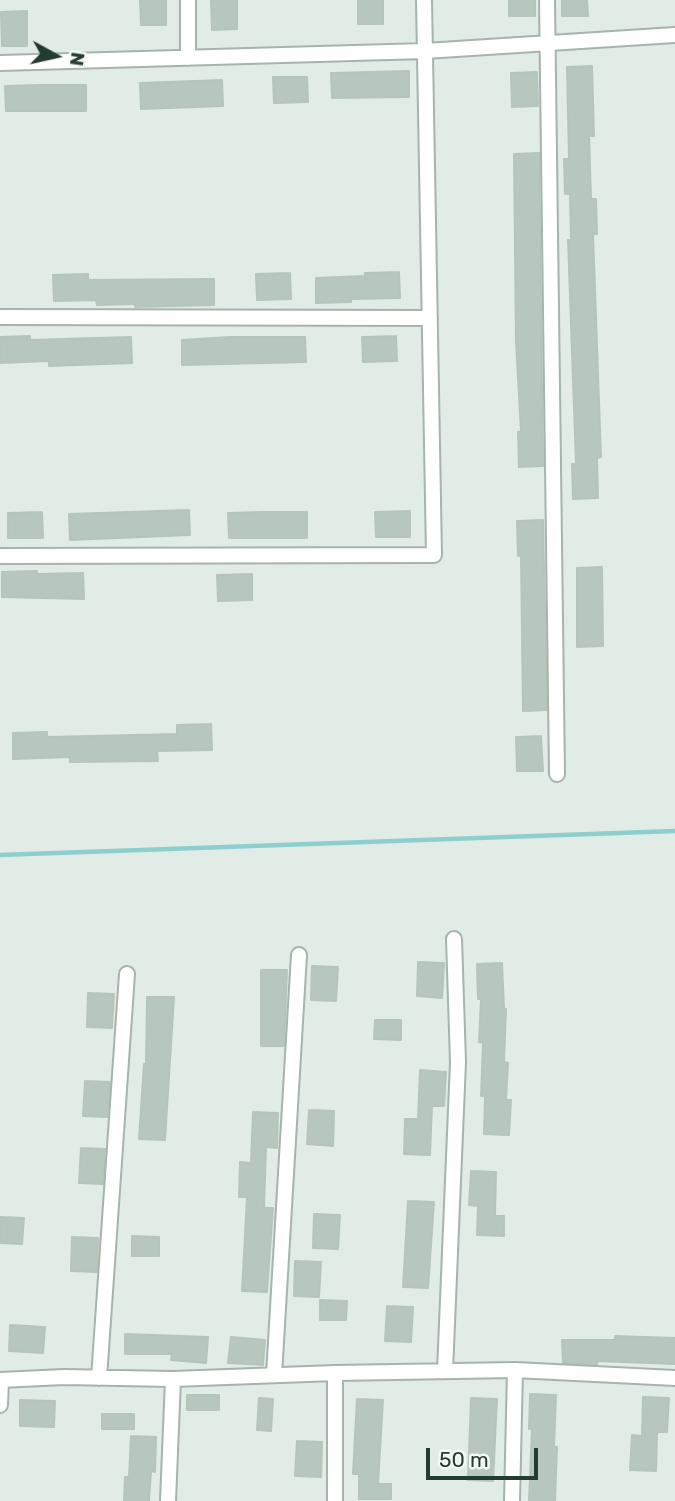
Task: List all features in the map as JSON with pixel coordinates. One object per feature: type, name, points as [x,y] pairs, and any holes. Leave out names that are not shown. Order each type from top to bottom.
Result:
[{"type":"street","points":[[188,0],[188,58]]},
{"type":"street","points":[[0,556],[434,555],[424,0]]},
{"type":"street","points":[[547,0],[557,774]]},
{"type":"street","points":[[0,63],[425,51],[675,36]]},
{"type":"street","points":[[0,317],[430,318]]},
{"type":"street","points":[[445,1371],[458,1062],[454,939]]},
{"type":"street","points":[[274,1375],[299,955]]},
{"type":"street","points":[[99,1378],[127,974]]},
{"type":"street","points":[[512,1501],[516,1370]]},
{"type":"street","points":[[0,1405],[0,1380],[173,1379],[516,1370],[675,1378]]},
{"type":"street","points":[[335,1373],[335,1501]]},
{"type":"street","points":[[168,1501],[173,1379]]},
{"type":"building","points":[[140,0],[166,0],[166,25],[141,25]]},
{"type":"building","points":[[211,0],[237,0],[237,29],[212,30]]},
{"type":"building","points":[[358,0],[383,0],[383,24],[358,24]]},
{"type":"building","points":[[509,0],[535,0],[535,16],[509,16]]},
{"type":"building","points":[[562,0],[587,0],[588,16],[562,16]]},
{"type":"building","points":[[27,11],[27,46],[2,46],[1,12]]},
{"type":"building","points":[[592,66],[594,136],[589,136],[591,199],[596,199],[597,234],[593,234],[601,457],[597,458],[598,498],[573,499],[572,464],[576,464],[568,240],[571,240],[570,194],[565,194],[564,159],[569,159],[567,67]]},
{"type":"building","points":[[409,71],[409,97],[332,98],[331,73]]},
{"type":"building","points":[[537,72],[538,106],[512,107],[511,73]]},
{"type":"building","points":[[273,77],[307,77],[308,102],[274,103]]},
{"type":"building","points":[[222,80],[223,106],[141,109],[140,83]]},
{"type":"building","points":[[86,85],[86,111],[6,111],[5,86]]},
{"type":"building","points":[[539,153],[543,466],[519,467],[518,432],[521,432],[516,341],[514,154]]},
{"type":"building","points":[[399,272],[400,298],[316,303],[316,278]]},
{"type":"building","points":[[290,273],[291,299],[257,300],[256,274]]},
{"type":"building","points":[[88,274],[88,280],[214,279],[214,305],[135,307],[135,304],[97,305],[96,300],[54,301],[53,275]]},
{"type":"building","points":[[30,336],[30,340],[131,337],[132,363],[49,366],[49,361],[0,363],[0,337]]},
{"type":"building","points":[[396,336],[397,361],[363,362],[362,337]]},
{"type":"building","points":[[305,337],[306,362],[182,365],[182,340]]},
{"type":"building","points":[[189,510],[190,535],[70,540],[69,514]]},
{"type":"building","points":[[410,511],[410,537],[376,537],[375,512]]},
{"type":"building","points":[[42,512],[43,538],[8,538],[8,513]]},
{"type":"building","points":[[307,512],[307,538],[229,538],[228,513]]},
{"type":"building","points":[[543,520],[547,710],[523,711],[521,556],[518,556],[517,521]]},
{"type":"building","points":[[602,567],[603,646],[577,647],[577,568]]},
{"type":"building","points":[[37,571],[37,574],[83,573],[84,599],[2,597],[2,572]]},
{"type":"building","points":[[252,574],[252,600],[218,601],[217,575]]},
{"type":"building","points":[[211,724],[212,750],[157,751],[158,761],[70,762],[70,757],[13,759],[13,733],[47,732],[47,737],[177,734],[177,725]]},
{"type":"building","points":[[541,736],[543,771],[517,771],[516,737]]},
{"type":"building","points":[[418,962],[444,963],[442,998],[417,996]]},
{"type":"building","points":[[502,963],[506,1009],[504,1062],[508,1063],[506,1100],[511,1100],[509,1135],[484,1134],[485,1096],[481,1096],[483,1043],[479,1042],[481,999],[478,999],[477,964]]},
{"type":"building","points":[[312,966],[338,967],[336,1001],[311,1000]]},
{"type":"building","points":[[261,970],[287,970],[284,1046],[261,1046]]},
{"type":"building","points":[[88,993],[114,994],[112,1028],[87,1027]]},
{"type":"building","points":[[147,997],[174,997],[165,1140],[139,1139],[146,1064]]},
{"type":"building","points":[[375,1020],[401,1020],[401,1040],[374,1039]]},
{"type":"building","points":[[420,1070],[446,1072],[444,1106],[432,1106],[430,1155],[404,1154],[405,1119],[418,1119]]},
{"type":"building","points":[[85,1081],[110,1082],[107,1117],[83,1116]]},
{"type":"building","points":[[309,1110],[334,1111],[333,1146],[307,1144]]},
{"type":"building","points":[[253,1112],[278,1113],[277,1148],[266,1147],[264,1208],[273,1208],[267,1292],[242,1291],[247,1197],[239,1197],[240,1162],[251,1163]]},
{"type":"building","points":[[81,1148],[105,1149],[103,1184],[79,1183]]},
{"type":"building","points":[[471,1171],[496,1172],[495,1216],[504,1216],[504,1236],[477,1235],[478,1206],[469,1205]]},
{"type":"building","points":[[408,1201],[434,1202],[428,1288],[403,1287]]},
{"type":"building","points":[[314,1214],[340,1215],[338,1249],[313,1248]]},
{"type":"building","points":[[0,1217],[24,1218],[22,1244],[0,1243]]},
{"type":"building","points":[[132,1236],[159,1237],[159,1256],[132,1256]]},
{"type":"building","points":[[72,1237],[98,1238],[97,1272],[71,1271]]},
{"type":"building","points":[[295,1261],[321,1262],[319,1297],[294,1296]]},
{"type":"building","points":[[320,1300],[347,1301],[346,1320],[320,1320]]},
{"type":"building","points":[[387,1306],[413,1307],[411,1342],[385,1341]]},
{"type":"building","points":[[10,1325],[45,1327],[43,1353],[9,1351]]},
{"type":"building","points":[[125,1334],[208,1337],[206,1363],[171,1360],[172,1354],[125,1354]]},
{"type":"building","points":[[615,1336],[675,1338],[675,1364],[597,1361],[597,1364],[563,1363],[562,1340],[615,1340]]},
{"type":"building","points":[[231,1337],[265,1340],[263,1365],[228,1363]]},
{"type":"building","points":[[530,1394],[556,1395],[555,1501],[529,1501],[532,1429],[529,1429]]},
{"type":"building","points":[[187,1395],[219,1395],[219,1410],[187,1410]]},
{"type":"building","points":[[643,1397],[669,1398],[667,1432],[657,1432],[656,1471],[630,1470],[632,1435],[642,1436]]},
{"type":"building","points":[[259,1398],[273,1399],[271,1431],[257,1430]]},
{"type":"building","points":[[471,1398],[497,1399],[493,1481],[468,1480]]},
{"type":"building","points":[[357,1399],[383,1400],[378,1484],[391,1484],[391,1499],[359,1499],[359,1474],[353,1474]]},
{"type":"building","points":[[20,1400],[55,1401],[54,1427],[20,1426]]},
{"type":"building","points":[[102,1414],[134,1414],[134,1429],[102,1429]]},
{"type":"building","points":[[131,1436],[156,1437],[155,1472],[151,1471],[149,1501],[124,1501],[125,1477],[129,1477]]},
{"type":"building","points":[[297,1441],[322,1442],[321,1477],[295,1476]]},
{"type":"waterway","points":[[0,855],[675,831]]}]
